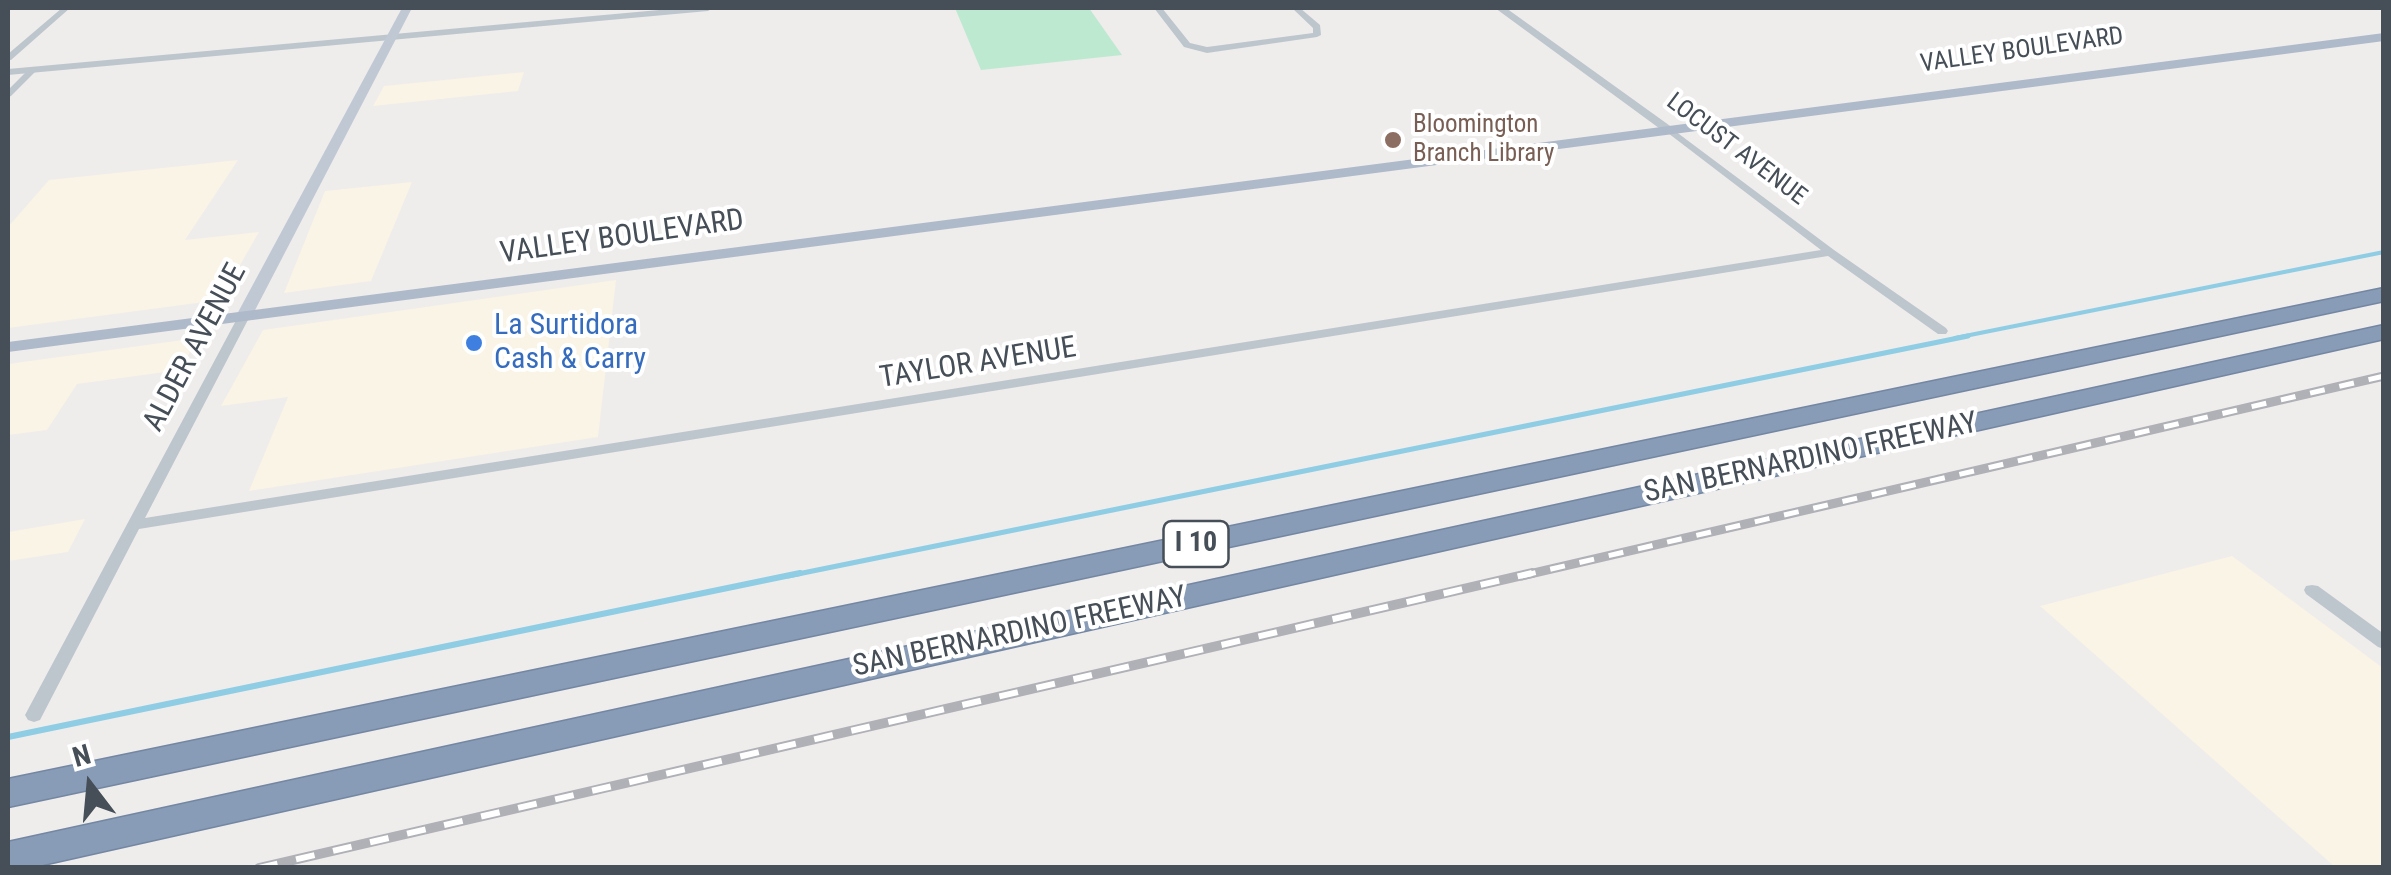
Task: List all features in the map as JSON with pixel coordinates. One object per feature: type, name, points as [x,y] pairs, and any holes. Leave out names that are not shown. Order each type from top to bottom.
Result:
[{"type":"highway","name":"SAN BERNARDINO FREEWAY","points":[[8,793],[2384,294]]},
{"type":"highway","name":"SAN BERNARDINO FREEWAY","points":[[8,856],[2384,332]]},
{"type":"main road","name":"ALDER AVENUE","points":[[244,316],[408,8]]},
{"type":"main road","name":"VALLEY BOULEVARD","points":[[1667,128],[1687,121],[2384,29]]},
{"type":"main road","name":"VALLEY BOULEVARD","points":[[8,346],[1244,182],[1264,184],[1667,128],[2384,37]]},
{"type":"street","points":[[8,58],[66,8]]},
{"type":"street","points":[[8,72],[708,8]]},
{"type":"street","points":[[1158,8],[1187,45],[1207,50],[1317,35],[1317,27],[1296,8]]},
{"type":"street","name":"LOCUST AVENUE","points":[[1500,8],[1942,332]]},
{"type":"street","points":[[8,94],[34,70]]},
{"type":"street","name":"TAYLOR AVENUE","points":[[134,524],[1830,252]]},
{"type":"street","name":"ALDER AVENUE","points":[[34,715],[244,316]]},
{"type":"street","points":[[2312,590],[2384,643]]},
{"type":"shaded area","points":[[524,72],[518,91],[373,106],[384,86]]},
{"type":"shaded area","points":[[238,160],[185,240],[259,232],[220,300],[8,328],[8,227],[49,180]]},
{"type":"shaded area","points":[[412,182],[371,281],[284,293],[325,191]]},
{"type":"shaded area","points":[[616,280],[598,437],[249,491],[288,397],[221,406],[263,330]]},
{"type":"shaded area","points":[[190,339],[195,343],[180,370],[77,384],[47,430],[8,435],[8,364]]},
{"type":"shaded area","points":[[85,519],[68,552],[8,561],[8,532]]},
{"type":"shaded area","points":[[2232,556],[2383,668],[2383,867],[2335,867],[2040,606]]},
{"type":"green space","points":[[955,8],[1089,8],[1122,55],[981,70]]},
{"type":"waterway","points":[[1955,338],[2384,252]]},
{"type":"waterway","points":[[788,576],[1968,336]]},
{"type":"waterway","points":[[8,737],[800,573]]},
{"type":"railway","points":[[1521,576],[2384,376]]},
{"type":"railway","points":[[259,868],[1532,573]]},
{"type":"place","name":"Bloomington Branch Library","points":[[1393,140]]},
{"type":"place","name":"La Surtidora Cash & Carry","points":[[474,343]]}]
